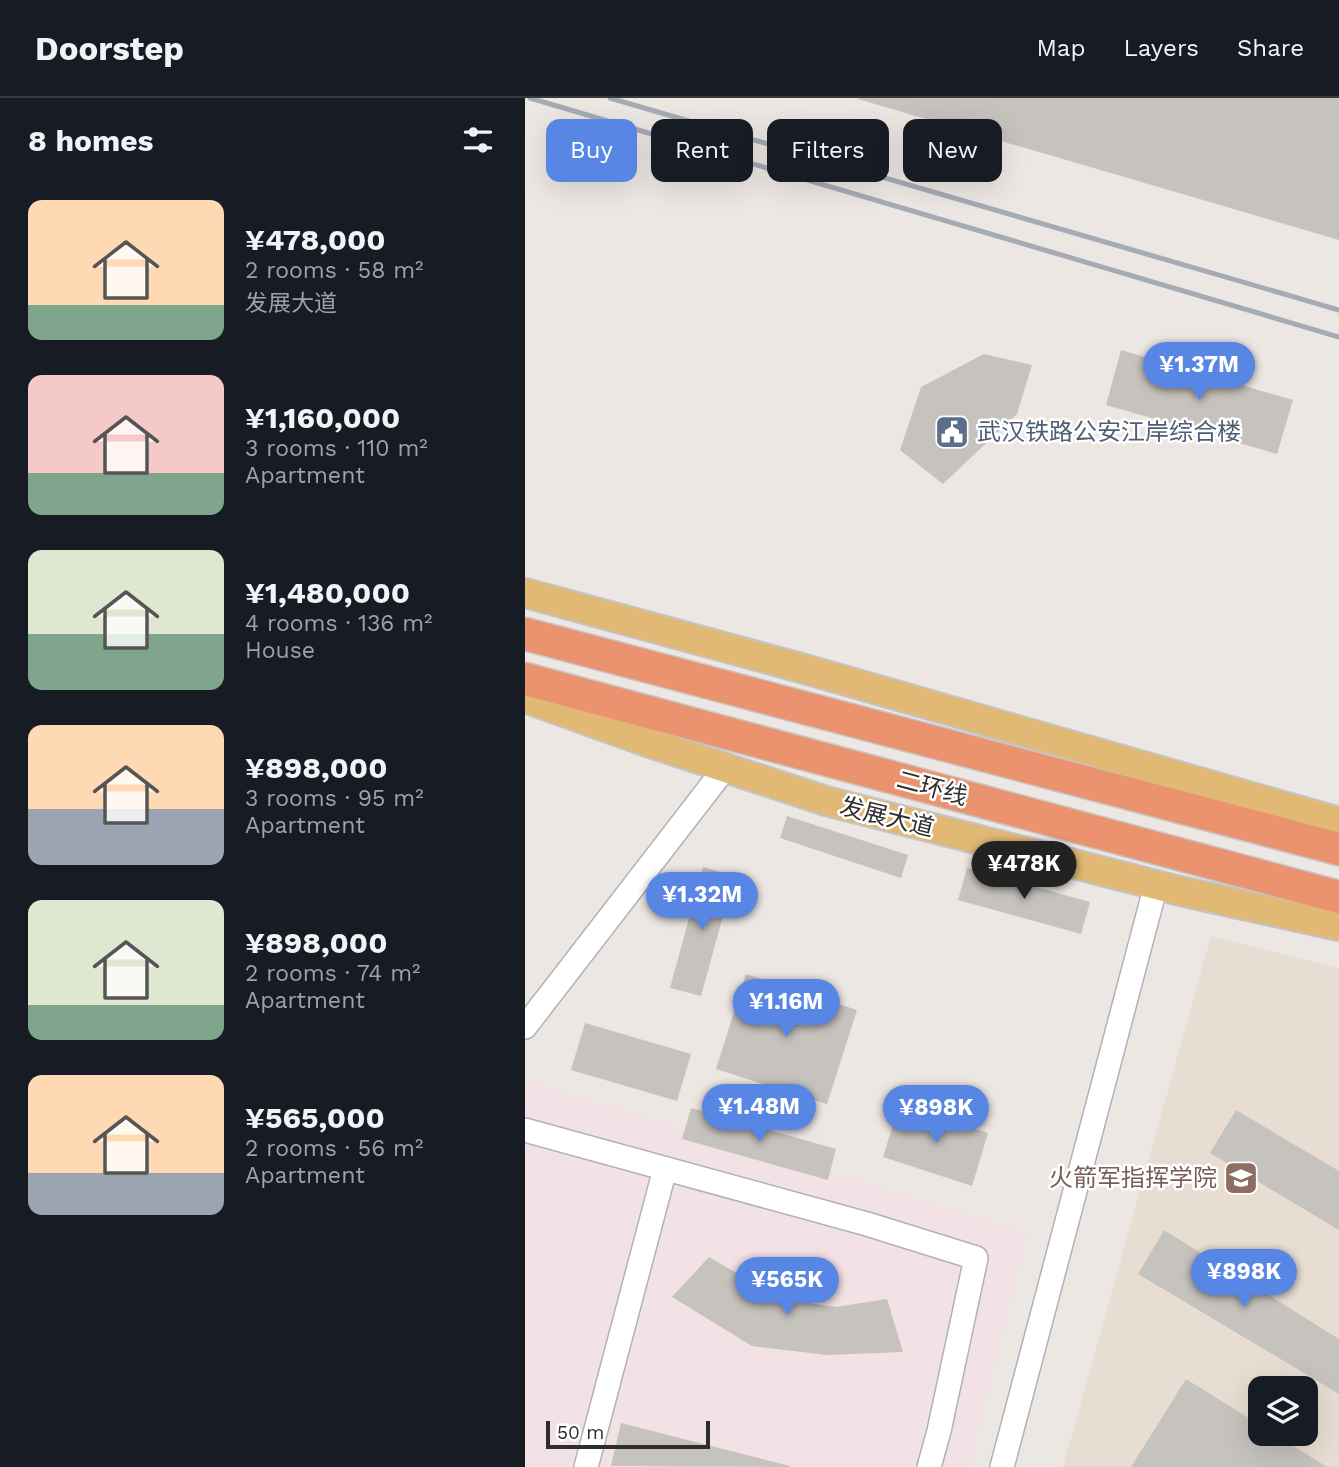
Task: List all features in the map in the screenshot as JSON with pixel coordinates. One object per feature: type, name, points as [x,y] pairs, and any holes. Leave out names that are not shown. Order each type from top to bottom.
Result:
[{"type":"highway","name":"二环线","points":[[525,634],[1339,849]]},
{"type":"highway","name":"二环线","points":[[525,679],[1339,897]]},
{"type":"highway","points":[[759,696],[1339,832]]},
{"type":"main road","points":[[525,593],[815,672],[1339,822]]},
{"type":"main road","name":"发展大道","points":[[525,698],[826,802],[1156,885],[1339,926]]},
{"type":"street","points":[[525,1027],[726,768]]},
{"type":"street","points":[[1002,1467],[1156,885]]},
{"type":"street","points":[[525,1130],[867,1224],[976,1258],[940,1431],[929,1467]]},
{"type":"street","points":[[586,1467],[665,1168]]},
{"type":"shaded area","name":"火箭军指挥学院","points":[[1211,936],[1339,968],[1339,1467],[1063,1467]]},
{"type":"shaded area","points":[[525,1080],[1028,1232],[970,1467],[525,1467]]},
{"type":"building","points":[[858,98],[1339,98],[1339,240],[1002,141],[1002,119],[926,119]]},
{"type":"building","points":[[1121,350],[1293,400],[1277,454],[1106,405]]},
{"type":"building","name":"武汉铁路公安江岸综合楼","points":[[984,354],[1032,365],[1017,414],[943,484],[900,450],[921,387]]},
{"type":"building","points":[[787,816],[908,855],[901,878],[780,838]]},
{"type":"building","points":[[703,867],[734,876],[701,996],[670,988]]},
{"type":"building","points":[[967,868],[1090,902],[1081,934],[958,900]]},
{"type":"building","points":[[746,974],[857,1010],[827,1104],[716,1069]]},
{"type":"building","points":[[585,1023],[691,1054],[677,1101],[571,1070]]},
{"type":"building","points":[[899,1105],[988,1133],[972,1186],[883,1157]]},
{"type":"building","points":[[691,1108],[836,1149],[828,1180],[682,1139]]},
{"type":"building","points":[[1236,1110],[1339,1171],[1339,1230],[1210,1153]]},
{"type":"building","points":[[1164,1230],[1339,1339],[1339,1394],[1318,1381],[1318,1376],[1309,1376],[1138,1274]]},
{"type":"building","points":[[709,1257],[781,1299],[836,1307],[887,1299],[903,1352],[827,1355],[752,1346],[672,1297]]},
{"type":"building","points":[[1186,1379],[1248,1418],[1248,1446],[1294,1446],[1327,1467],[1131,1467]]},
{"type":"building","points":[[621,1423],[790,1466],[790,1467],[611,1466]]},
{"type":"railway","points":[[530,98],[1339,337]]},
{"type":"railway","points":[[610,98],[1339,310]]},
{"type":"place","name":"武汉铁路公安江岸综合楼","points":[[952,432]]},
{"type":"place","name":"火箭军指挥学院","points":[[1241,1178]]}]
